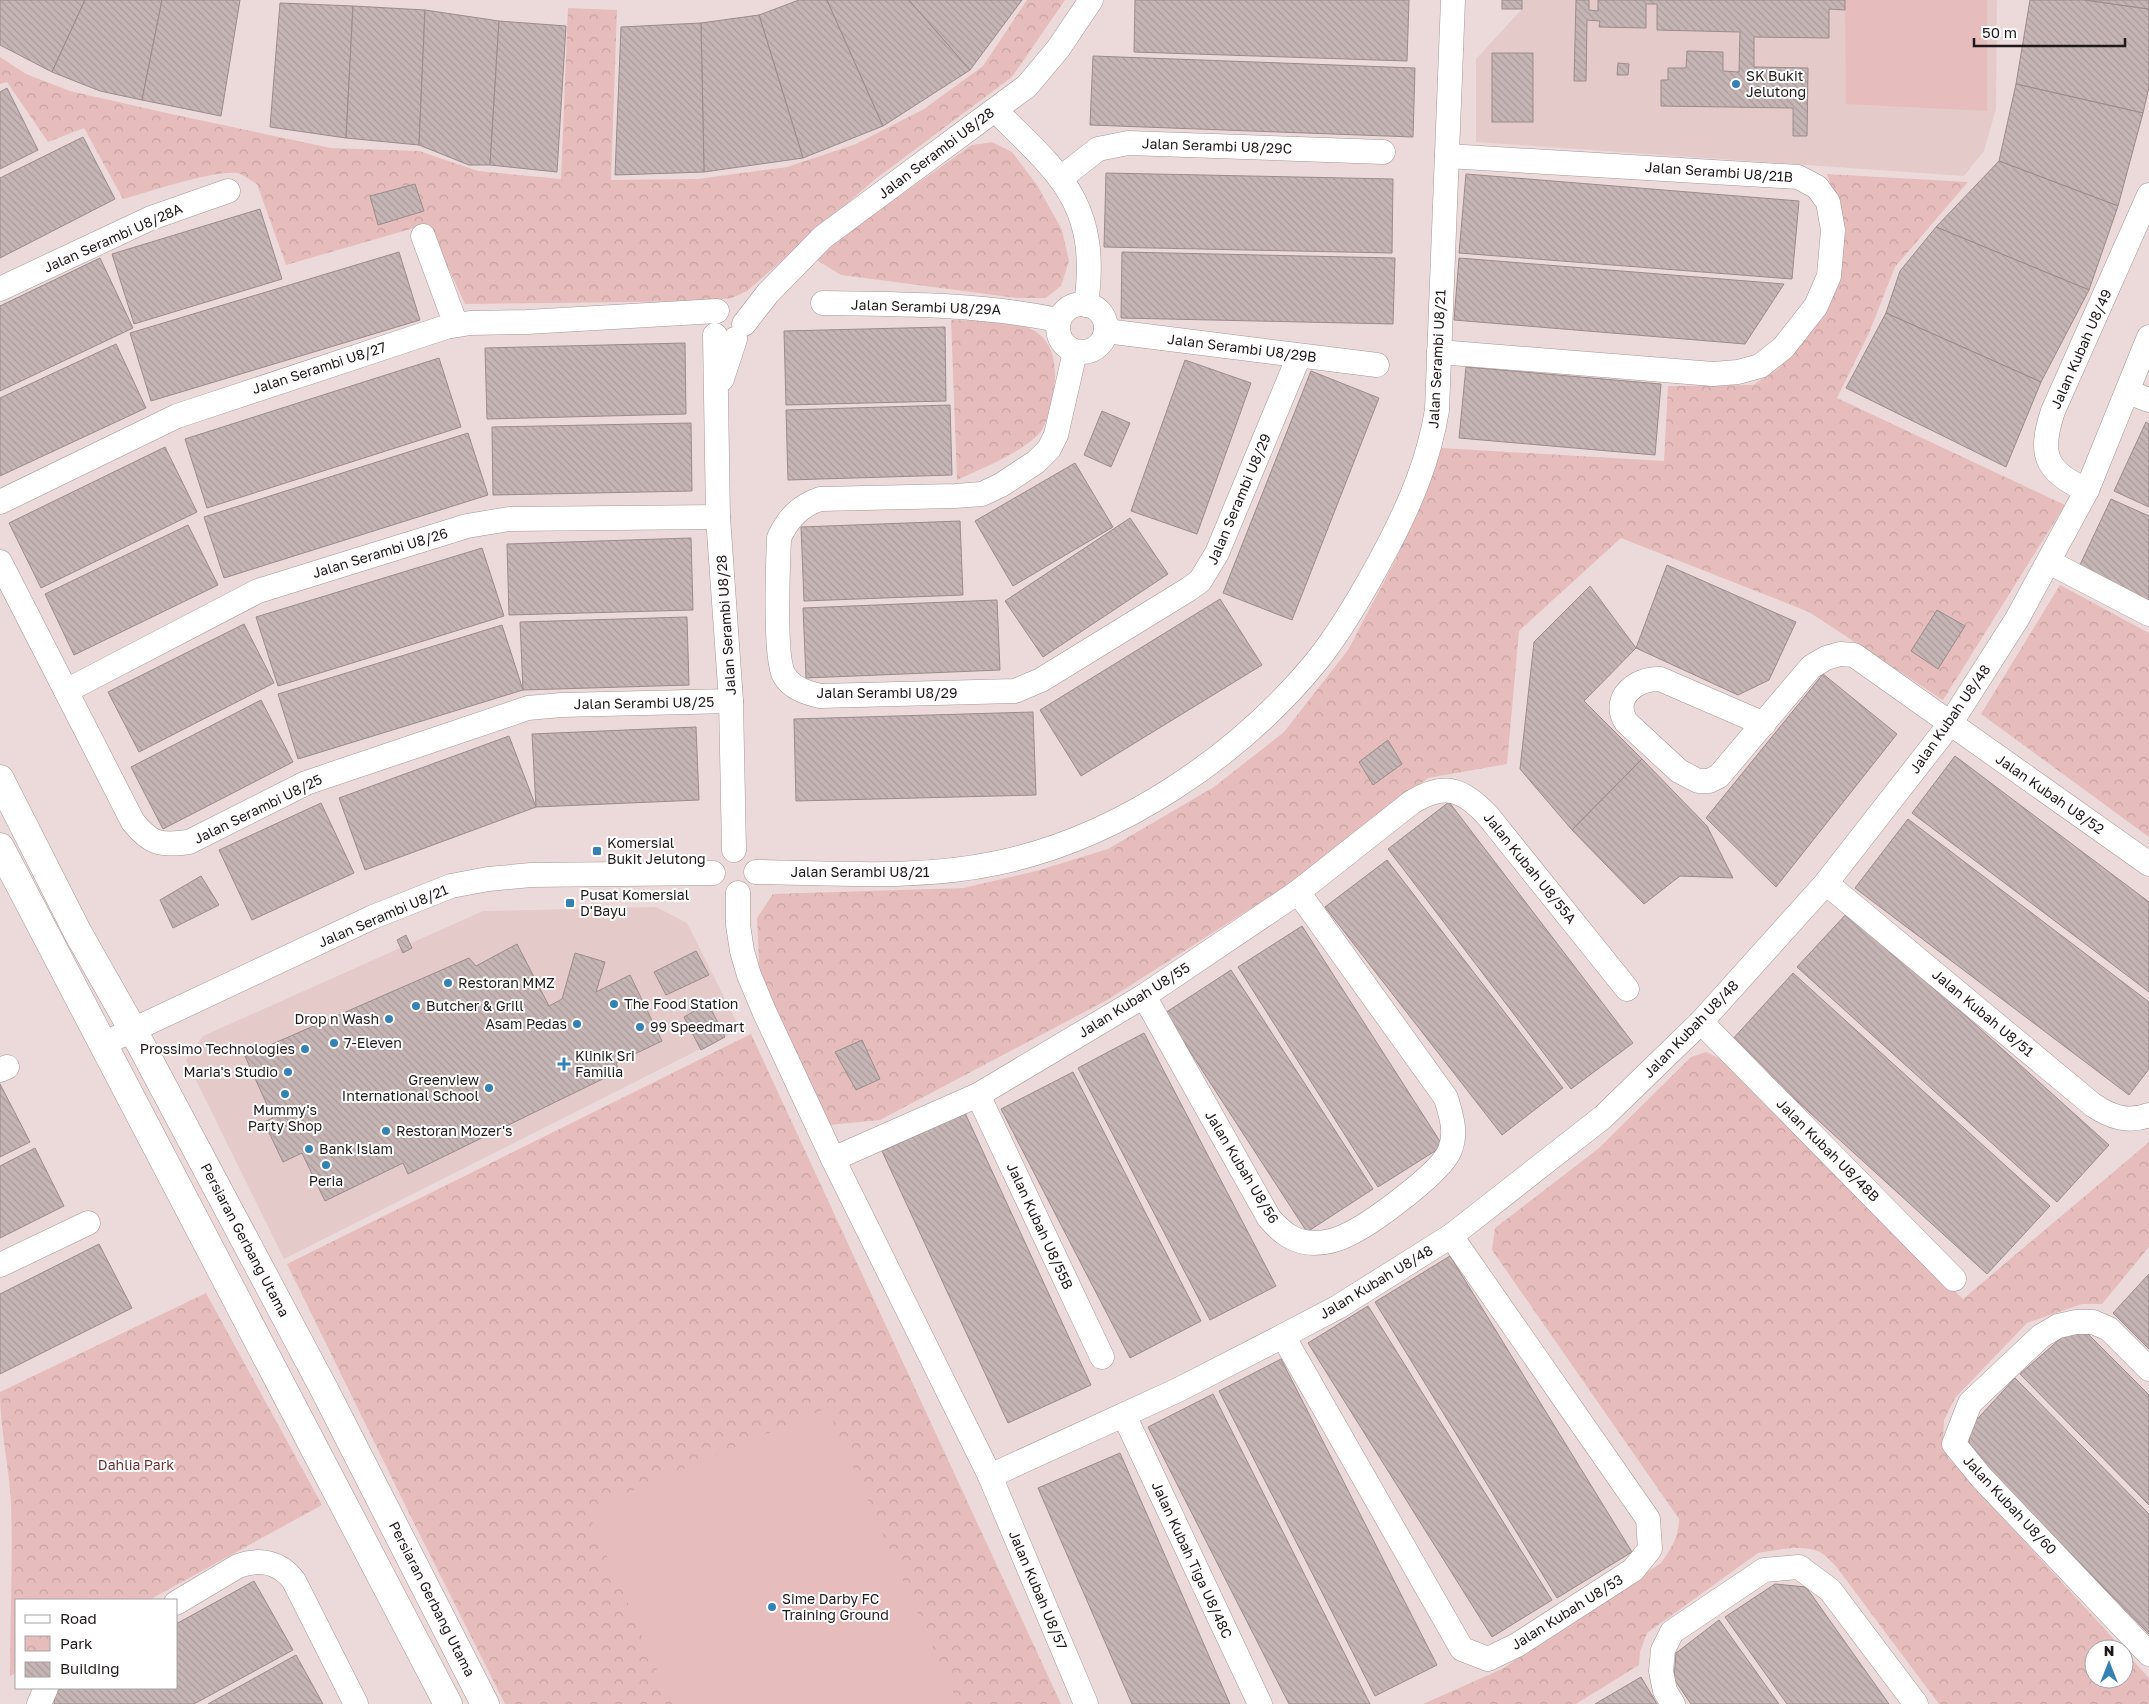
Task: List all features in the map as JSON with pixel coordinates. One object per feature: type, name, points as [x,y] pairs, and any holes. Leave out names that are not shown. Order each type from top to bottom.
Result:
[{"type":"main road","name":"Persiaran Gerbang Utama","points":[[0,779],[78,933],[133,1030],[324,1389],[485,1704]]},
{"type":"main road","points":[[0,847],[448,1704]]},
{"type":"street","name":"Jalan Serambi U8/28","points":[[734,850],[731,701],[718,517],[715,400],[726,325],[768,293],[823,236],[1027,86],[1058,49],[1090,0]]},
{"type":"street","name":"Jalan Serambi U8/21","points":[[756,872],[906,874],[998,863],[1048,848],[1103,826],[1155,800],[1238,742],[1273,709],[1316,662],[1349,615],[1376,569],[1416,487],[1432,444],[1437,410],[1453,0]]},
{"type":"street","points":[[995,110],[1061,178],[1073,196],[1082,215],[1088,236],[1090,276],[1086,305]]},
{"type":"street","name":"Jalan Serambi U8/29C","points":[[1061,178],[1098,149],[1128,143],[1383,152]]},
{"type":"street","name":"Jalan Serambi U8/21B","points":[[1439,352],[1713,374],[1738,372],[1760,366],[1783,348],[1816,306],[1829,276],[1833,230],[1828,202],[1817,186],[1798,177],[1447,156]]},
{"type":"street","name":"Jalan Serambi U8/28A","points":[[0,289],[151,218],[228,191]]},
{"type":"street","name":"Jalan Kubah U8/49","points":[[2087,490],[2068,482],[2057,473],[2047,460],[2045,444],[2047,430],[2053,411],[2149,195]]},
{"type":"street","points":[[423,236],[456,325]]},
{"type":"street","name":"Jalan Serambi U8/29A","points":[[823,303],[973,307],[1012,311],[1058,320]]},
{"type":"street","points":[[1086,305],[1099,311],[1103,317],[1106,331],[1100,344],[1095,349],[1089,352],[1075,352],[1061,343],[1058,336],[1058,320],[1062,314],[1073,306],[1086,305]]},
{"type":"street","name":"Jalan Serambi U8/27","points":[[0,502],[193,410],[406,339],[456,325],[498,321],[527,322],[658,314],[726,325]]},
{"type":"street","name":"Jalan Serambi U8/29B","points":[[1106,331],[1378,365]]},
{"type":"street","name":"Jalan Kubah U8/48","points":[[990,1476],[1124,1416],[1283,1336],[1338,1307],[1451,1236],[1603,1116],[1701,1022],[1826,883],[1950,724],[1993,659],[2049,562],[2138,396],[2149,337]]},
{"type":"street","name":"Jalan Serambi U8/29","points":[[1075,352],[1062,412],[1052,442],[1036,462],[1001,486],[982,494],[955,496],[820,498],[807,504],[785,524],[779,538],[779,658],[785,677],[794,685],[806,692],[828,696],[1014,691],[1041,680],[1189,589],[1200,581],[1217,553],[1299,356]]},
{"type":"street","name":"Jalan Serambi U8/26","points":[[66,692],[258,592],[466,526],[509,519],[718,517]]},
{"type":"street","name":"Jalan Serambi U8/25","points":[[0,562],[133,822],[145,836],[157,843],[171,845],[189,842],[306,783],[528,708],[561,705],[731,701]]},
{"type":"street","points":[[2049,562],[2149,614]]},
{"type":"street","name":"Jalan Kubah U8/52","points":[[1764,724],[1660,679],[1650,679],[1640,683],[1629,691],[1620,706],[1626,722],[1679,771],[1698,781],[1709,781],[1719,776],[1764,724],[1812,667],[1826,658],[1840,654],[1854,654],[2149,864]]},
{"type":"street","name":"Jalan Kubah U8/55A","points":[[1412,802],[1427,792],[1444,790],[1459,792],[1474,801],[1627,989]]},
{"type":"street","name":"Jalan Kubah U8/55","points":[[834,1159],[978,1095],[1144,996],[1298,892],[1412,802]]},
{"type":"street","points":[[734,850],[747,854],[755,865],[756,872],[751,886],[738,893],[731,893],[718,886],[713,873],[716,860],[721,855],[734,850]]},
{"type":"street","name":"Jalan Serambi U8/21","points":[[103,1044],[373,917],[451,886],[488,879],[531,875],[713,873]]},
{"type":"street","name":"Jalan Kubah U8/51","points":[[1826,883],[2093,1105],[2108,1115],[2123,1119],[2138,1119],[2149,1115]]},
{"type":"street","name":"Jalan Kubah U8/56","points":[[1144,996],[1269,1218],[1281,1231],[1296,1240],[1314,1243],[1331,1241],[1351,1233],[1426,1180],[1440,1166],[1450,1151],[1453,1135],[1452,1119],[1446,1098],[1298,892]]},
{"type":"street","name":"Jalan Kubah U8/57","points":[[738,893],[738,925],[749,975],[834,1159],[990,1476],[1086,1704]]},
{"type":"street","name":"Jalan Kubah U8/48B","points":[[1701,1022],[1954,1279]]},
{"type":"street","name":"Jalan Kubah U8/55B","points":[[978,1095],[1102,1357]]},
{"type":"street","points":[[0,1265],[88,1222]]},
{"type":"street","name":"Jalan Kubah U8/53","points":[[1283,1336],[1462,1649],[1488,1659],[1517,1645],[1633,1570],[1650,1549],[1648,1520],[1451,1236]]},
{"type":"street","name":"Jalan Kubah U8/60","points":[[2149,1369],[2109,1329],[2094,1322],[2076,1322],[2058,1326],[2041,1336],[1970,1403],[1954,1444],[1981,1476],[2149,1654]]},
{"type":"street","name":"Jalan Kubah Tiga U8/48C","points":[[1124,1416],[1260,1704]]},
{"type":"street","points":[[178,1602],[243,1564],[259,1561],[280,1568],[294,1581],[356,1704]]},
{"type":"street","points":[[1673,1704],[1665,1691],[1661,1671],[1663,1650],[1672,1632],[1764,1570],[1799,1568],[1830,1590],[1916,1704]]},
{"type":"street","points":[[39,1704],[46,1689]]},
{"type":"shaded area","name":"SK Bukit Jelutong","points":[[1522,0],[1997,0],[1996,109],[1984,151],[1964,176],[1476,142],[1476,59],[1521,10]]},
{"type":"shaded area","points":[[656,907],[687,923],[740,1029],[284,1259],[186,1060],[203,1036],[483,911]]},
{"type":"green space","points":[[1027,0],[1065,0],[1012,77],[874,180],[747,291],[732,298],[707,301],[465,304],[428,224],[286,265],[257,184],[237,173],[227,173],[181,182],[123,199],[84,128],[48,142],[7,82],[0,84],[0,57],[26,74],[70,91],[171,114],[331,148],[419,151],[478,171],[561,179],[568,8],[617,10],[611,180],[698,179],[787,167],[856,144],[924,109],[983,66]]},
{"type":"green space","points":[[1845,0],[1987,0],[1987,111],[1846,104]]},
{"type":"green space","points":[[992,142],[1012,152],[1037,185],[1062,230],[1069,261],[1061,286],[1046,298],[1017,298],[841,275],[815,259],[834,242],[972,145]]},
{"type":"green space","points":[[1827,174],[1968,182],[1895,267],[1869,333],[1837,398],[2065,505],[1943,700],[1809,612],[1621,538],[1519,631],[1507,764],[1428,778],[1297,879],[1109,999],[880,1120],[829,1125],[760,984],[757,918],[773,894],[963,888],[1036,871],[1108,849],[1214,787],[1284,732],[1348,650],[1398,555],[1441,448],[1664,461],[1668,386],[1753,385],[1778,369],[1814,327],[1838,280],[1846,230]]},
{"type":"green space","points":[[951,320],[1006,322],[1022,325],[1036,331],[1046,342],[1053,357],[1055,379],[1052,398],[1042,430],[1026,445],[1015,452],[957,480]]},
{"type":"green space","points":[[2060,585],[2149,633],[2149,837],[1981,714]]},
{"type":"green space","points":[[751,1034],[1061,1704],[505,1704],[287,1264]]},
{"type":"green space","points":[[1706,1052],[1721,1059],[1963,1299],[2149,1142],[2149,1247],[2102,1304],[2082,1304],[2027,1323],[1955,1398],[1944,1420],[1943,1439],[1948,1458],[2114,1639],[2084,1639],[2084,1689],[2134,1689],[2134,1662],[2149,1678],[2149,1704],[1939,1704],[1835,1565],[1823,1554],[1800,1548],[1758,1553],[1647,1633],[1640,1652],[1639,1665],[1576,1704],[1423,1704],[1502,1669],[1661,1563],[1674,1542],[1678,1531],[1679,1519],[1492,1250],[1495,1228],[1599,1148],[1691,1057]]},
{"type":"green space","name":"Dahlia Park","points":[[206,1293],[322,1505],[151,1599],[15,1599],[15,1674],[10,1676],[11,1503],[1,1420],[0,1392]]},
{"type":"green space","name":"Sime Darby FC Training Ground","points":[[827,1408],[958,1704],[672,1704],[587,1510]]},
{"type":"building","points":[[0,0],[85,0],[52,72],[0,45]]},
{"type":"building","points":[[85,0],[162,0],[142,100],[100,91],[52,72]]},
{"type":"building","points":[[162,0],[240,0],[221,116],[142,100]]},
{"type":"building","points":[[799,0],[827,0],[883,126],[803,158],[759,15]]},
{"type":"building","points":[[827,0],[909,0],[970,70],[883,126]]},
{"type":"building","points":[[909,0],[1022,0],[970,70]]},
{"type":"building","points":[[1135,0],[1409,0],[1407,61],[1134,52]]},
{"type":"building","points":[[1502,0],[1522,0],[1522,9],[1502,9]]},
{"type":"building","points":[[1576,0],[1589,0],[1589,10],[1598,11],[1598,0],[1845,0],[1845,10],[1829,9],[1829,38],[1754,37],[1754,67],[1808,68],[1807,136],[1793,136],[1793,108],[1661,106],[1661,80],[1668,80],[1668,68],[1686,68],[1687,51],[1723,52],[1723,71],[1739,72],[1740,32],[1657,30],[1657,4],[1646,4],[1646,28],[1599,27],[1600,21],[1587,20],[1586,81],[1574,81]]},
{"type":"building","points":[[2030,0],[2085,0],[2149,9],[2149,87],[2143,113],[2016,84]]},
{"type":"building","points":[[2085,0],[2149,0],[2149,9]]},
{"type":"building","points":[[280,3],[353,6],[346,138],[270,127]]},
{"type":"building","points":[[353,6],[425,10],[419,145],[346,138]]},
{"type":"building","points":[[425,10],[499,21],[490,165],[469,165],[419,145]]},
{"type":"building","points":[[759,15],[803,158],[704,172],[701,23]]},
{"type":"building","points":[[499,21],[566,26],[557,172],[490,165]]},
{"type":"building","points":[[701,23],[704,172],[615,175],[621,27]]},
{"type":"building","points":[[1492,53],[1533,53],[1533,122],[1492,122]]},
{"type":"building","points":[[1093,56],[1415,68],[1413,137],[1090,125]]},
{"type":"building","points":[[1618,63],[1629,64],[1628,75],[1617,75]]},
{"type":"building","points":[[2016,84],[2143,113],[2118,206],[1999,161]]},
{"type":"building","points":[[7,88],[38,150],[0,169],[0,92]]},
{"type":"building","points":[[83,137],[115,199],[0,258],[0,178]]},
{"type":"building","points":[[1999,161],[2118,206],[2089,290],[1936,227]]},
{"type":"building","points":[[1106,173],[1393,179],[1392,253],[1104,247]]},
{"type":"building","points":[[1466,174],[1799,201],[1792,279],[1459,253]]},
{"type":"building","points":[[415,184],[424,211],[378,225],[370,196]]},
{"type":"building","points":[[260,209],[282,279],[134,324],[112,254]]},
{"type":"building","points":[[1936,227],[2089,290],[2041,382],[1886,313],[1900,271]]},
{"type":"building","points":[[399,252],[420,320],[151,401],[130,333]]},
{"type":"building","points":[[1122,252],[1395,258],[1393,324],[1121,318]]},
{"type":"building","points":[[100,258],[133,328],[0,391],[0,306]]},
{"type":"building","points":[[1459,258],[1784,284],[1745,344],[1454,320]]},
{"type":"building","points":[[1886,313],[2041,382],[2006,467],[1846,388]]},
{"type":"building","points":[[945,327],[946,401],[786,405],[784,331]]},
{"type":"building","points":[[685,343],[686,414],[487,419],[485,348]]},
{"type":"building","points":[[116,344],[146,408],[0,476],[0,398]]},
{"type":"building","points":[[439,358],[461,427],[207,508],[185,439]]},
{"type":"building","points":[[1185,360],[1251,383],[1197,534],[1131,511]]},
{"type":"building","points":[[1466,367],[1661,384],[1655,455],[1459,438]]},
{"type":"building","points":[[1311,371],[1379,398],[1292,620],[1223,593]]},
{"type":"building","points":[[950,405],[952,475],[788,480],[786,410]]},
{"type":"building","points":[[1102,411],[1130,423],[1111,467],[1084,455]]},
{"type":"building","points":[[2146,422],[2149,424],[2149,507],[2114,491]]},
{"type":"building","points":[[691,423],[692,491],[493,495],[492,427]]},
{"type":"building","points":[[468,433],[488,495],[224,578],[204,517]]},
{"type":"building","points":[[165,447],[197,512],[41,588],[9,523]]},
{"type":"building","points":[[1075,463],[1113,527],[1013,586],[975,521]]},
{"type":"building","points":[[2111,499],[2149,516],[2149,603],[2078,569]]},
{"type":"building","points":[[1130,518],[1168,574],[1043,657],[1005,601]]},
{"type":"building","points":[[960,521],[963,595],[804,601],[801,527]]},
{"type":"building","points":[[188,525],[218,585],[74,655],[45,594]]},
{"type":"building","points":[[691,538],[693,610],[509,615],[507,544]]},
{"type":"building","points":[[482,548],[504,616],[278,686],[256,617]]},
{"type":"building","points":[[1667,565],[1796,622],[1769,680],[1738,695],[1636,648]]},
{"type":"building","points":[[1590,586],[1636,648],[1584,701],[1642,759],[1572,830],[1520,769],[1534,642]]},
{"type":"building","points":[[1220,599],[1262,665],[1081,776],[1040,710]]},
{"type":"building","points":[[997,600],[1000,670],[806,678],[803,608]]},
{"type":"building","points":[[1937,610],[1965,626],[1938,669],[1911,651]]},
{"type":"building","points":[[687,617],[689,685],[523,690],[520,622]]},
{"type":"building","points":[[244,624],[274,683],[139,752],[108,692]]},
{"type":"building","points":[[502,625],[523,690],[298,759],[278,694]]},
{"type":"building","points":[[1823,674],[1897,734],[1776,887],[1706,818]]},
{"type":"building","points":[[261,700],[293,762],[163,829],[131,767]]},
{"type":"building","points":[[1033,712],[1036,795],[796,801],[794,719]]},
{"type":"building","points":[[696,727],[699,800],[536,807],[532,734]]},
{"type":"building","points":[[509,736],[536,807],[365,870],[339,798]]},
{"type":"building","points":[[1388,740],[1402,764],[1373,785],[1359,762]]},
{"type":"building","points":[[1955,756],[2149,902],[2149,992],[1912,813]]},
{"type":"building","points":[[1642,759],[1707,826],[1733,878],[1680,876],[1644,904],[1572,830]]},
{"type":"building","points":[[1449,802],[1633,1043],[1571,1089],[1388,849]]},
{"type":"building","points":[[321,803],[354,873],[252,920],[219,850]]},
{"type":"building","points":[[1908,819],[2149,1002],[2149,1069],[2129,1095],[1855,888]]},
{"type":"building","points":[[1387,860],[1563,1088],[1502,1135],[1325,907]]},
{"type":"building","points":[[201,876],[219,905],[173,928],[160,900]]},
{"type":"building","points":[[1849,911],[2109,1145],[2057,1202],[1797,967]]},
{"type":"building","points":[[1302,926],[1443,1146],[1378,1187],[1238,967]]},
{"type":"building","points":[[406,935],[412,948],[403,953],[397,940]]},
{"type":"building","points":[[517,944],[549,1006],[562,999],[575,953],[605,962],[596,992],[630,975],[662,1041],[616,1063],[619,1071],[408,1174],[403,1163],[325,1201],[302,1153],[283,1162],[264,1122],[273,1118],[245,1056],[469,958],[476,966]]},
{"type":"building","points":[[696,951],[709,975],[666,995],[654,972]]},
{"type":"building","points":[[1231,970],[1373,1189],[1307,1232],[1165,1013]]},
{"type":"building","points":[[1793,973],[2050,1206],[1987,1274],[1731,1041]]},
{"type":"building","points":[[708,1003],[725,1037],[701,1050],[684,1017]]},
{"type":"building","points":[[1144,1033],[1276,1286],[1210,1320],[1078,1068]]},
{"type":"building","points":[[862,1040],[880,1079],[856,1090],[835,1052]]},
{"type":"building","points":[[1073,1072],[1201,1321],[1130,1358],[1001,1109]]},
{"type":"building","points":[[0,1084],[30,1142],[0,1157]]},
{"type":"building","points":[[965,1113],[1091,1385],[1008,1423],[882,1151]]},
{"type":"building","points":[[35,1148],[64,1206],[0,1238],[0,1166]]},
{"type":"building","points":[[99,1244],[132,1308],[0,1374],[0,1294]]},
{"type":"building","points":[[1450,1256],[1632,1552],[1557,1598],[1375,1302]]},
{"type":"building","points":[[2149,1274],[2149,1349],[2113,1313]]},
{"type":"building","points":[[1368,1306],[1552,1600],[1492,1637],[1308,1343]]},
{"type":"building","points":[[2068,1332],[2088,1334],[2149,1395],[2149,1505],[2020,1374]]},
{"type":"building","points":[[1281,1359],[1437,1665],[1375,1696],[1219,1391]]},
{"type":"building","points":[[2015,1378],[2149,1514],[2149,1634],[1969,1450],[1969,1428]]},
{"type":"building","points":[[1213,1394],[1370,1704],[1289,1704],[1148,1427]]},
{"type":"building","points":[[1120,1453],[1230,1704],[1132,1704],[1038,1488]]},
{"type":"building","points":[[254,1581],[293,1650],[194,1704],[54,1704],[55,1692],[61,1689],[178,1689],[178,1623]]},
{"type":"building","points":[[1775,1584],[1806,1587],[1889,1704],[1787,1704],[1725,1617]]},
{"type":"building","points":[[1719,1620],[1779,1704],[1691,1704],[1674,1679],[1676,1653]]},
{"type":"building","points":[[296,1655],[323,1704],[208,1704]]},
{"type":"building","points":[[1641,1677],[1657,1704],[1595,1704]]},
{"type":"place","name":"SK Bukit Jelutong","points":[[1736,84]]},
{"type":"place","name":"Komersial Bukit Jelutong","points":[[597,851]]},
{"type":"place","name":"Pusat Komersial D'Bayu","points":[[570,903]]},
{"type":"place","name":"Restoran MMZ","points":[[448,983]]},
{"type":"place","name":"The Food Station","points":[[614,1004]]},
{"type":"place","name":"Butcher & Grill","points":[[416,1006]]},
{"type":"place","name":"Drop n Wash","points":[[389,1019]]},
{"type":"place","name":"Asam Pedas","points":[[577,1024]]},
{"type":"place","name":"99 Speedmart","points":[[640,1027]]},
{"type":"place","name":"7-Eleven","points":[[334,1043]]},
{"type":"place","name":"Prossimo Technologies","points":[[305,1049]]},
{"type":"place","name":"Klinik Sri Familia","points":[[564,1064]]},
{"type":"place","name":"Maria's Studio","points":[[288,1072]]},
{"type":"place","name":"Greenview International School","points":[[489,1088]]},
{"type":"place","name":"Mummy's Party Shop","points":[[285,1094]]},
{"type":"place","name":"Restoran Mozer's","points":[[386,1131]]},
{"type":"place","name":"Bank Islam","points":[[309,1149]]},
{"type":"place","name":"Peria","points":[[326,1165]]},
{"type":"place","name":"Sime Darby FC Training Ground","points":[[772,1607]]}]
